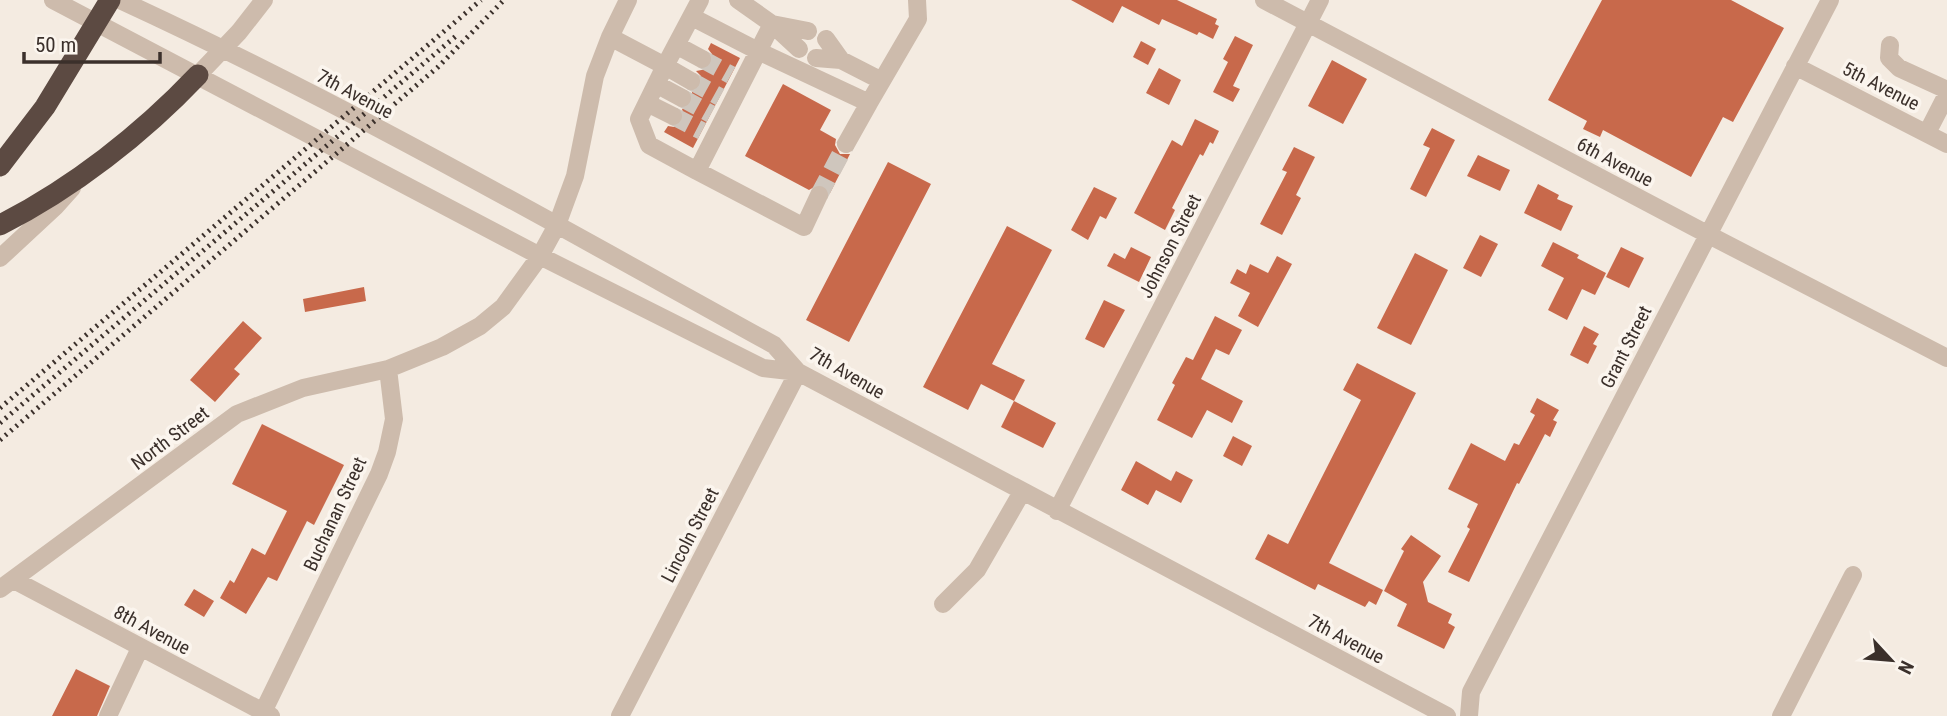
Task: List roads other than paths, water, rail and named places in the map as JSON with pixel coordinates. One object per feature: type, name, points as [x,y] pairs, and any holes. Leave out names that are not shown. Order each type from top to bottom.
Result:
[{"type":"highway","points":[[0,166],[45,107],[110,0]]},
{"type":"highway","points":[[0,225],[31,209],[88,170],[167,108],[198,75]]},
{"type":"street","points":[[53,0],[540,256],[763,368],[798,372]]},
{"type":"street","name":"7th Avenue","points":[[120,0],[224,48],[557,225],[774,345],[798,372],[1447,716]]},
{"type":"street","points":[[198,75],[264,0]]},
{"type":"street","points":[[388,369],[442,348],[480,326],[503,307],[540,256],[557,225],[575,176],[595,76],[628,0]]},
{"type":"street","points":[[738,0],[772,24],[799,49]]},
{"type":"street","points":[[846,144],[918,19],[917,0]]},
{"type":"street","name":"6th Avenue","points":[[1264,0],[1947,358]]},
{"type":"street","name":"Johnson Street","points":[[1058,511],[1320,0]]},
{"type":"street","name":"Grant Street","points":[[1469,716],[1471,692],[1830,0]]},
{"type":"street","points":[[819,195],[804,227],[649,145],[639,119],[664,66],[696,8],[758,51],[869,103]]},
{"type":"street","points":[[772,24],[808,31]]},
{"type":"street","points":[[697,171],[708,135],[725,100],[737,77],[758,51],[772,24]]},
{"type":"street","points":[[610,37],[691,81]]},
{"type":"street","points":[[826,39],[841,60]]},
{"type":"street","points":[[676,45],[702,60]]},
{"type":"street","points":[[1890,45],[1889,58],[1899,68],[1947,92],[1927,133]]},
{"type":"street","points":[[816,58],[841,60],[882,81]]},
{"type":"street","name":"5th Avenue","points":[[1795,66],[1947,144]]},
{"type":"street","points":[[656,84],[682,98]]},
{"type":"street","points":[[647,103],[673,116]]},
{"type":"street","points":[[0,258],[55,207],[88,170]]},
{"type":"street","name":"North Street","points":[[7,584],[237,414],[303,387],[388,369]]},
{"type":"street","name":"Buchanan Street","points":[[267,714],[387,452],[394,419],[388,369]]},
{"type":"street","name":"Lincoln Street","points":[[620,716],[798,372]]},
{"type":"street","points":[[943,604],[977,570],[1022,492]]},
{"type":"street","points":[[1781,716],[1853,575]]},
{"type":"street","name":"8th Avenue","points":[[7,584],[140,648],[267,714]]},
{"type":"street","points":[[108,716],[140,648]]},
{"type":"tunnel","points":[[702,59],[731,75]]},
{"type":"tunnel","points":[[691,81],[720,97]]},
{"type":"tunnel","points":[[682,98],[711,114]]},
{"type":"tunnel","points":[[673,116],[702,131]]},
{"type":"tunnel","points":[[819,195],[846,144]]},
{"type":"railway","points":[[0,408],[481,0]]},
{"type":"railway","points":[[0,440],[438,67],[504,0]]},
{"type":"railway","points":[[0,423],[456,36]]}]
